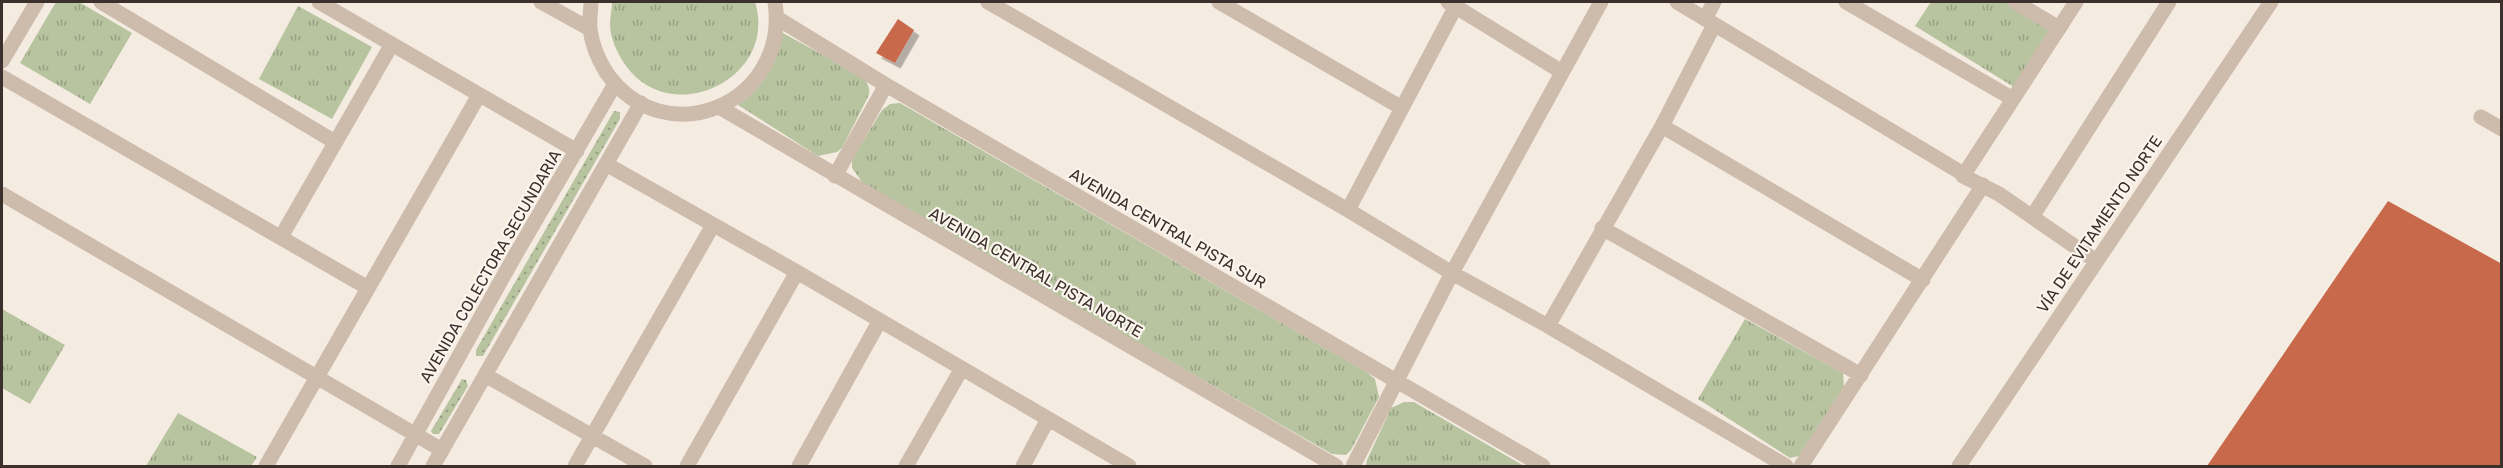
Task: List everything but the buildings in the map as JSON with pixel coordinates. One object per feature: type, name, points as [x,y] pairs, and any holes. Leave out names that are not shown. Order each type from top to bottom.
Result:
[{"type":"street","points":[[2,61],[37,2]]},
{"type":"street","points":[[101,2],[335,142]]},
{"type":"street","points":[[319,2],[577,151]]},
{"type":"street","points":[[541,2],[590,29]]},
{"type":"street","points":[[591,2],[590,29],[597,59],[615,84],[641,104],[674,114],[697,113],[719,107],[739,96],[761,72],[768,62],[775,41],[777,18],[775,2]]},
{"type":"street","points":[[988,2],[1786,466]]},
{"type":"street","points":[[1219,2],[1402,108]]},
{"type":"street","points":[[1353,466],[1452,273],[1601,2]]},
{"type":"street","points":[[1677,2],[1960,172],[1963,176],[1983,185],[2096,261]]},
{"type":"street","points":[[1548,326],[1662,126],[1709,22],[1714,2]]},
{"type":"street","points":[[1846,2],[2013,99]]},
{"type":"street","points":[[2015,2],[2059,28]]},
{"type":"street","points":[[1963,176],[2076,2]]},
{"type":"street","points":[[2032,217],[2169,2]]},
{"type":"street","name":"VÍA DE EVITAMIENTO NORTE","points":[[1959,466],[2271,2]]},
{"type":"street","points":[[1348,210],[1402,108],[1452,4],[1562,72]]},
{"type":"street","name":"AVENIDA CENTRAL PISTA SUR","points":[[777,18],[886,85],[1543,466]]},
{"type":"street","points":[[281,237],[392,44]]},
{"type":"street","points":[[2,77],[368,288]]},
{"type":"street","name":"AVENIDA COLECTORA SECUNDARIA","points":[[398,466],[615,84]]},
{"type":"street","points":[[835,176],[886,85]]},
{"type":"street","points":[[266,466],[479,95]]},
{"type":"street","points":[[433,466],[641,104]]},
{"type":"street","name":"AVENIDA CENTRAL PISTA NORTE","points":[[719,107],[1336,466]]},
{"type":"street","points":[[2481,117],[2502,129]]},
{"type":"street","points":[[1662,126],[1923,280]]},
{"type":"street","points":[[606,164],[797,272],[961,370],[1129,466]]},
{"type":"street","points":[[1801,466],[1983,185]]},
{"type":"street","points":[[2,194],[442,450]]},
{"type":"street","points":[[575,466],[713,225]]},
{"type":"street","points":[[1602,228],[1861,375]]},
{"type":"street","points":[[687,466],[797,272]]},
{"type":"street","points":[[799,466],[879,322]]},
{"type":"street","points":[[906,466],[961,370]]},
{"type":"street","points":[[486,375],[645,466]]},
{"type":"street","points":[[1023,466],[1048,419]]},
{"type":"green space","points":[[56,2],[79,2],[132,33],[90,104],[20,63]]},
{"type":"green space","points":[[612,2],[755,2],[758,30],[751,54],[736,73],[715,87],[692,94],[667,93],[644,83],[621,59],[610,29]]},
{"type":"green space","points":[[1931,2],[2029,2],[2069,27],[2022,92],[1915,26]]},
{"type":"green space","points":[[298,6],[372,47],[332,119],[259,79]]},
{"type":"green space","points":[[781,32],[863,77],[868,84],[868,97],[842,148],[837,152],[818,156],[738,105],[756,90],[767,74],[772,65]]},
{"type":"green space","points":[[900,103],[1365,371],[1375,379],[1379,397],[1351,450],[1346,455],[1332,454],[865,186],[852,168],[852,159],[882,110],[890,104]]},
{"type":"green space","points":[[614,111],[620,112],[620,119],[483,356],[476,356],[476,350]]},
{"type":"green space","points":[[2,309],[65,345],[30,404],[2,388]]},
{"type":"green space","points":[[1745,319],[1843,373],[1844,387],[1799,456],[1790,458],[1698,399]]},
{"type":"green space","points":[[462,379],[466,380],[468,386],[439,434],[433,434],[431,431]]},
{"type":"green space","points":[[1404,402],[1414,402],[1524,466],[1366,466],[1391,408]]},
{"type":"green space","points":[[178,413],[257,457],[251,466],[146,466]]}]
